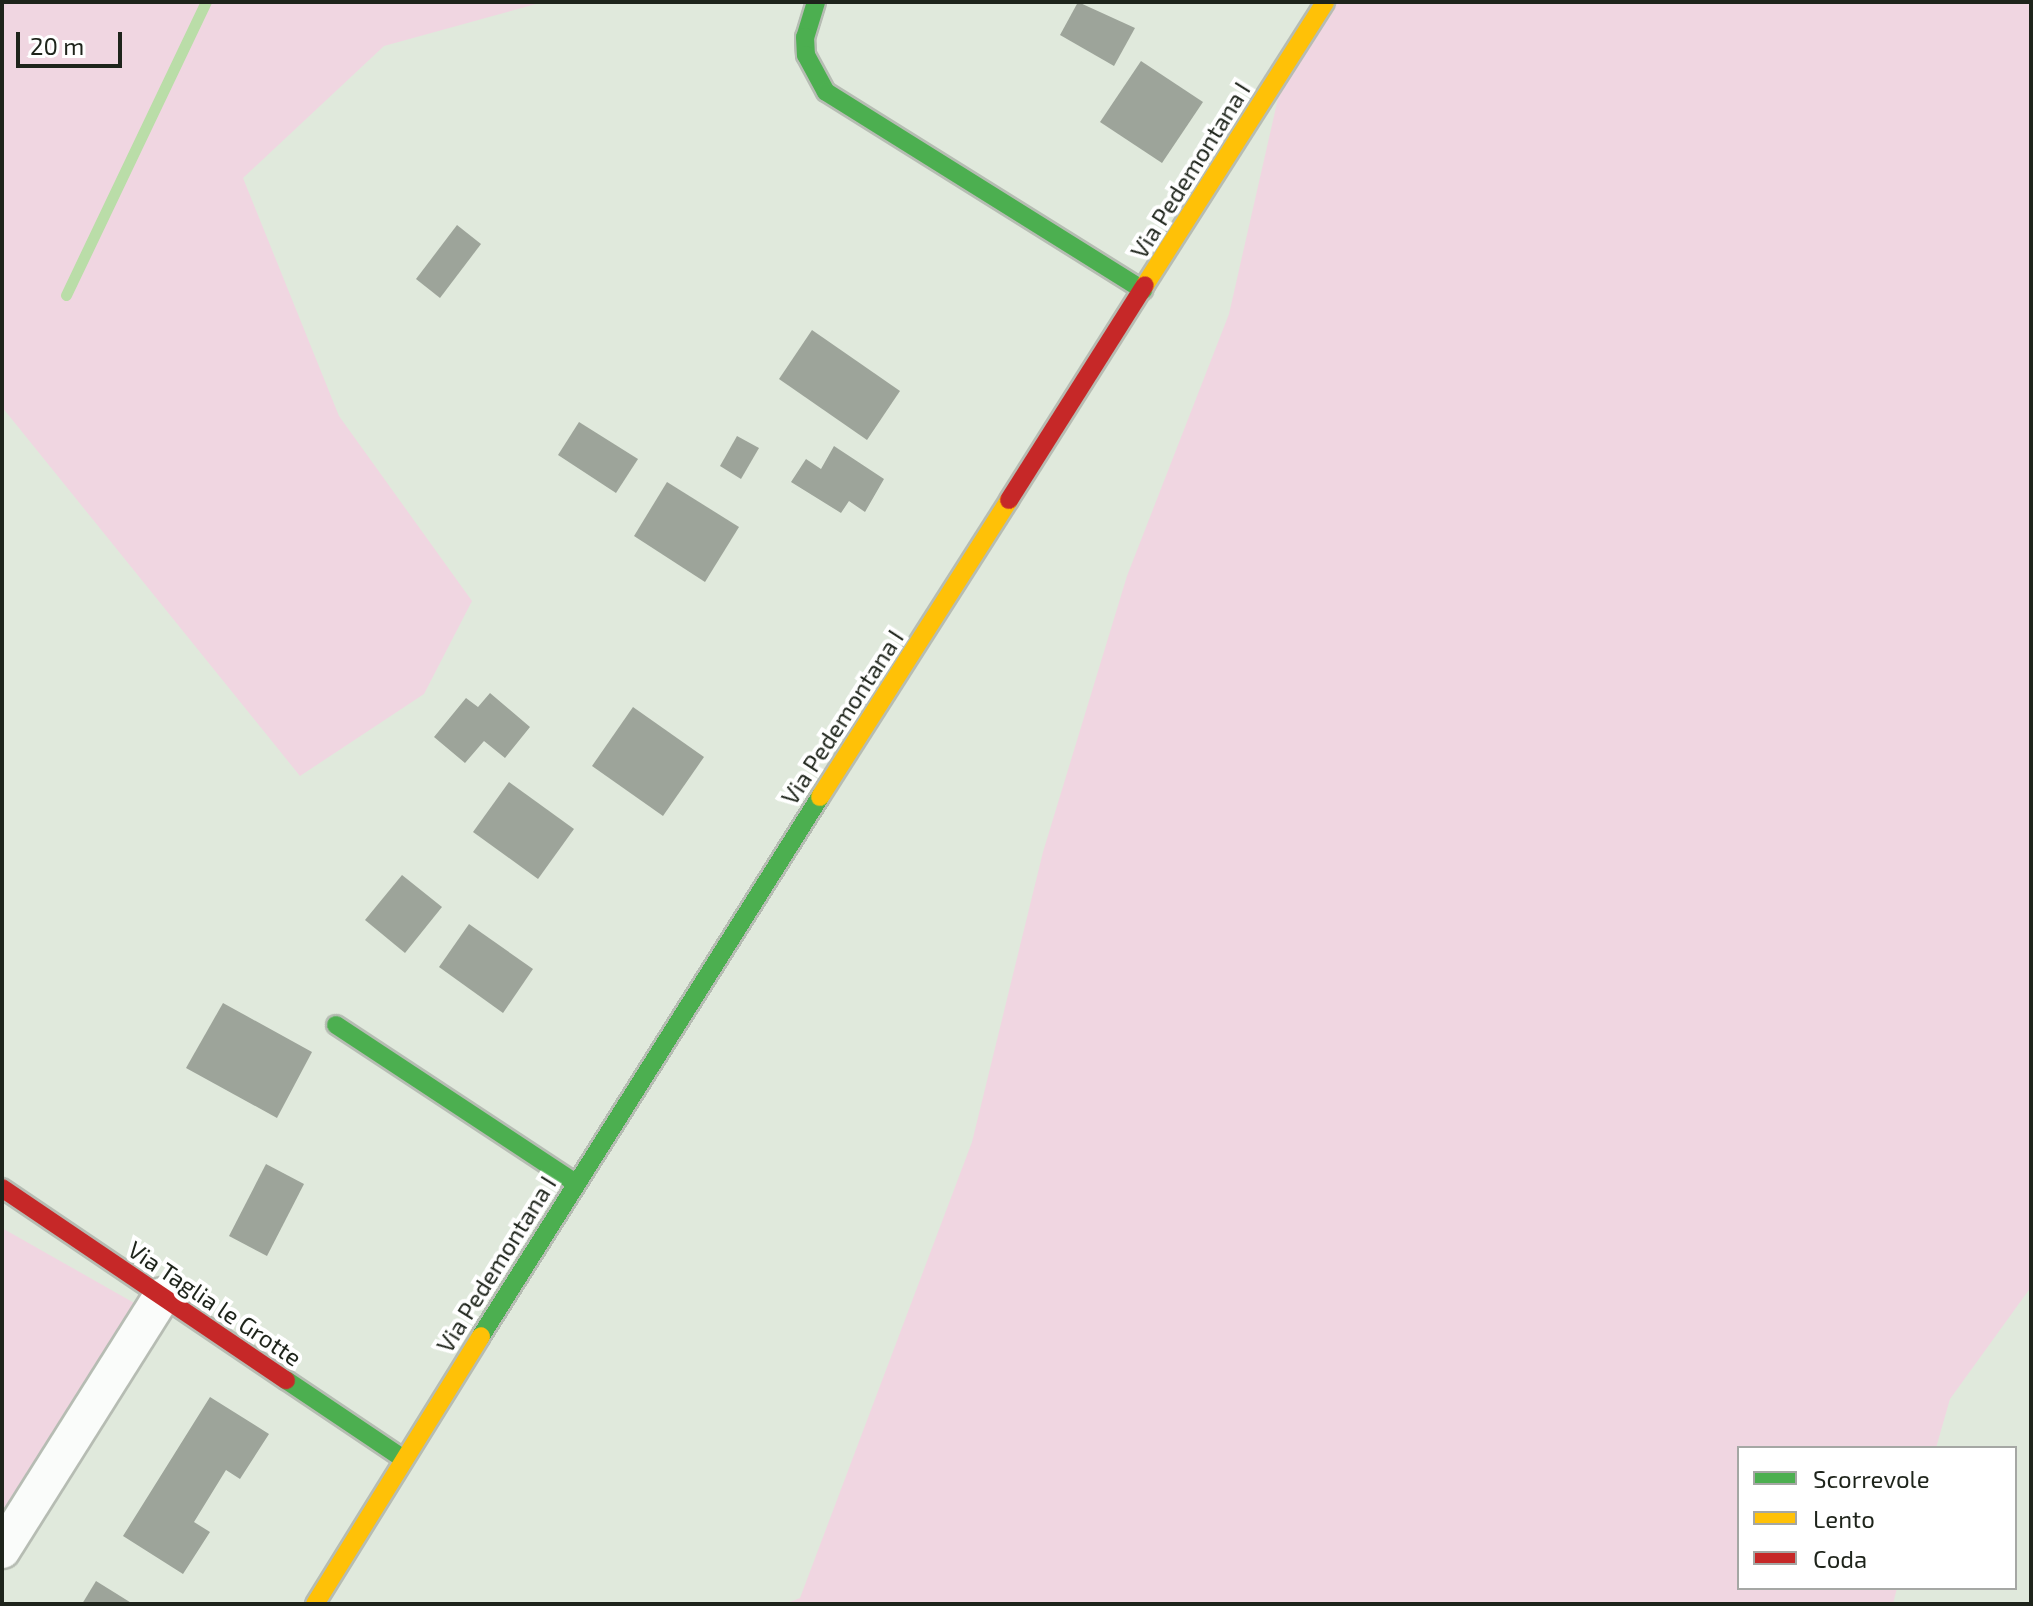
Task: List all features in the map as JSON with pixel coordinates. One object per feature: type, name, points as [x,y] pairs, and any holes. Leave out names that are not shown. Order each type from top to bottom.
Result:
[{"type":"street","points":[[816,2],[805,37],[806,55],[826,92],[1143,290]]},
{"type":"street","name":"Via Pedemontana I","points":[[315,1604],[402,1458],[1325,2]]},
{"type":"street","points":[[336,1025],[576,1183]]},
{"type":"street","name":"Via Taglia le Grotte","points":[[2,1188],[402,1458]]},
{"type":"street","points":[[2,1550],[162,1296]]},
{"type":"shaded area","points":[[2,2],[543,2],[384,46],[243,178],[339,416],[472,601],[424,694],[300,776],[2,407]]},
{"type":"shaded area","points":[[1325,2],[2031,2],[2031,1287],[1950,1399],[1937,1446],[1737,1446],[1737,1590],[1896,1590],[1893,1604],[785,1604],[800,1598],[972,1142],[1043,852],[1127,576],[1229,314],[1286,63]]},
{"type":"shaded area","points":[[2,1228],[136,1304],[2,1534]]},
{"type":"building","points":[[1078,2],[1135,28],[1114,66],[1060,35]]},
{"type":"building","points":[[1141,61],[1203,102],[1162,163],[1100,122]]},
{"type":"building","points":[[457,225],[481,244],[440,298],[416,279]]},
{"type":"building","points":[[812,330],[900,391],[867,440],[779,379]]},
{"type":"building","points":[[579,422],[638,459],[616,493],[558,455]]},
{"type":"building","points":[[737,436],[759,448],[741,479],[720,466]]},
{"type":"building","points":[[834,446],[884,479],[865,512],[849,501],[841,513],[791,482],[806,459],[821,469]]},
{"type":"building","points":[[667,482],[739,527],[705,582],[634,536]]},
{"type":"building","points":[[490,693],[530,727],[505,758],[484,741],[465,763],[434,737],[466,698],[478,707]]},
{"type":"building","points":[[633,707],[704,757],[663,816],[592,766]]},
{"type":"building","points":[[509,782],[574,829],[538,879],[473,832]]},
{"type":"building","points":[[402,875],[442,907],[405,953],[365,920]]},
{"type":"building","points":[[469,924],[533,969],[503,1013],[439,967]]},
{"type":"building","points":[[223,1003],[312,1052],[277,1118],[186,1068]]},
{"type":"building","points":[[266,1164],[304,1184],[267,1256],[229,1236]]},
{"type":"building","points":[[210,1397],[269,1434],[240,1479],[226,1470],[194,1522],[210,1532],[183,1574],[123,1536]]},
{"type":"building","points":[[96,1581],[133,1604],[82,1604]]},
{"type":"waterway","points":[[66,295],[206,2]]},
{"type":"traffic: fast","points":[[816,2],[805,37],[806,55],[826,92],[1143,290]]},
{"type":"traffic: fast","points":[[481,1336],[820,797]]},
{"type":"traffic: fast","points":[[336,1025],[576,1183]]},
{"type":"traffic: fast","points":[[286,1380],[402,1458]]},
{"type":"traffic: slow","points":[[1145,285],[1325,2]]},
{"type":"traffic: slow","points":[[820,797],[1009,500]]},
{"type":"traffic: slow","points":[[315,1604],[481,1336]]},
{"type":"traffic: jam","points":[[1009,500],[1145,285]]},
{"type":"traffic: jam","points":[[2,1188],[286,1380]]}]
